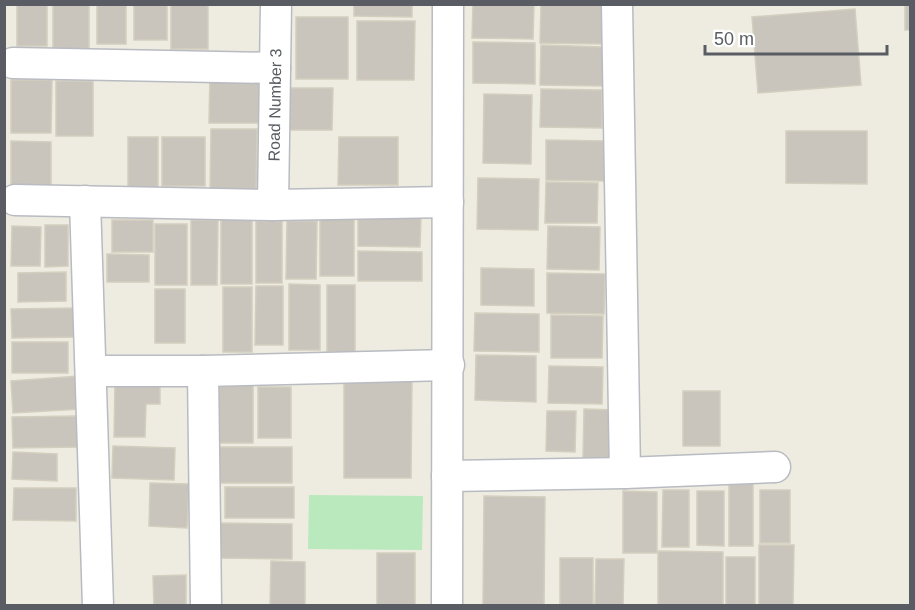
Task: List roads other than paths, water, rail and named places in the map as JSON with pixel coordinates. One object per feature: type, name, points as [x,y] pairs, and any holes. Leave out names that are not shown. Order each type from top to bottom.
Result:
[{"type":"street","name":"Road Number 3","points":[[273,205],[276,4]]},
{"type":"street","points":[[447,606],[448,4]]},
{"type":"street","points":[[617,4],[625,473]]},
{"type":"street","points":[[13,63],[275,68]]},
{"type":"street","points":[[15,200],[273,205],[448,202]]},
{"type":"street","points":[[85,201],[98,606]]},
{"type":"street","points":[[92,371],[203,371],[449,365]]},
{"type":"street","points":[[203,371],[206,606]]},
{"type":"street","points":[[447,476],[625,473],[775,466]]}]
